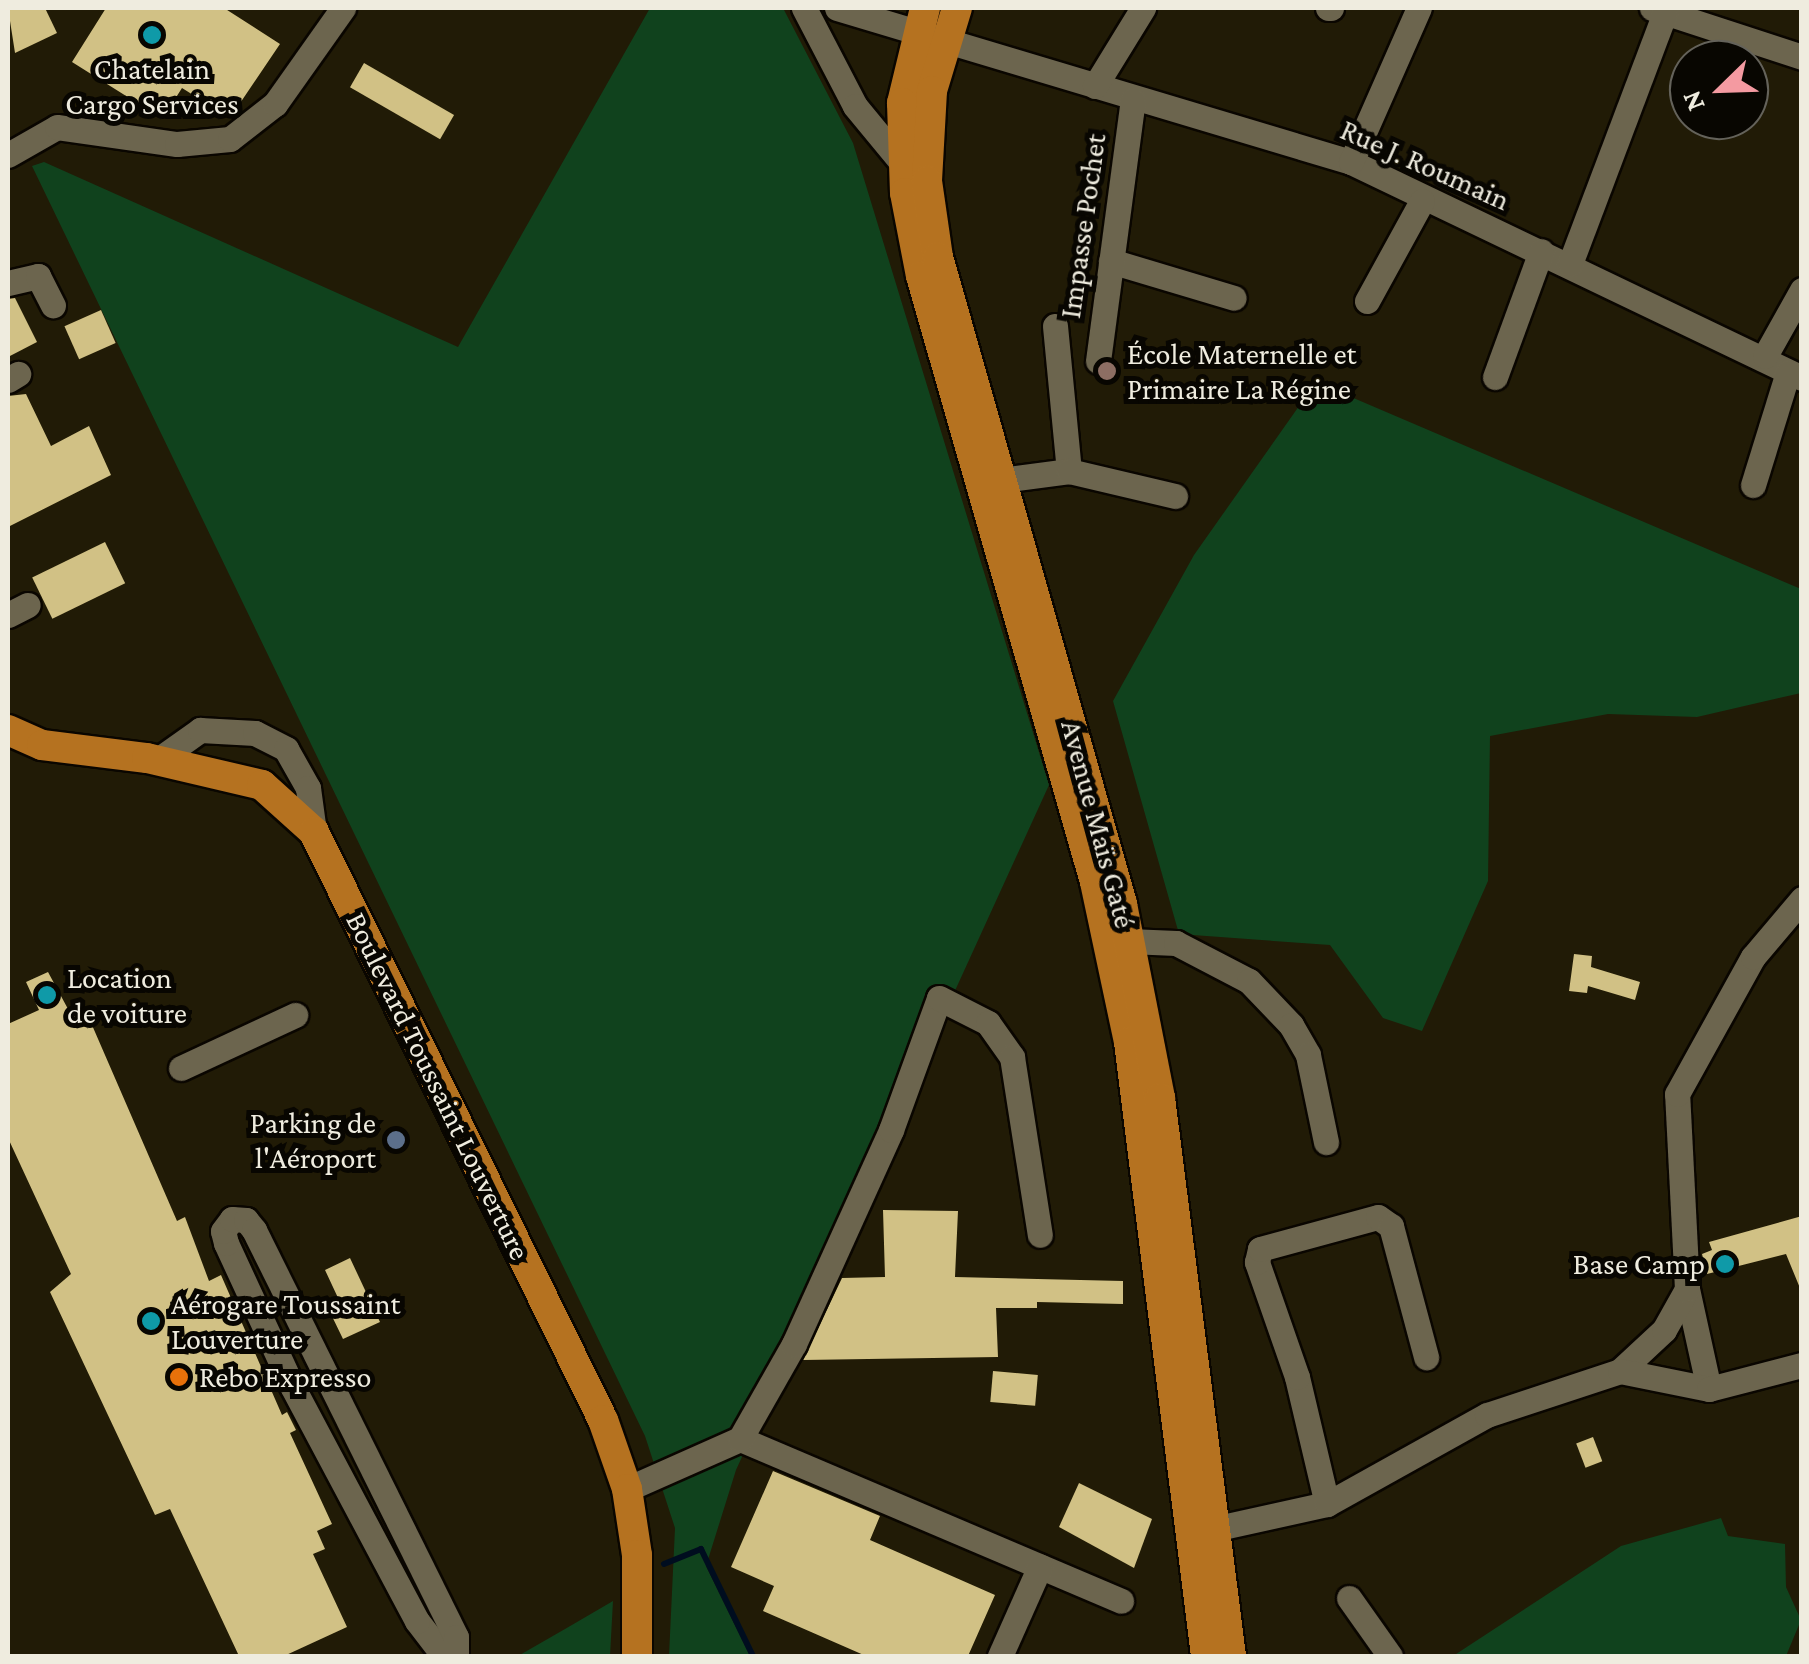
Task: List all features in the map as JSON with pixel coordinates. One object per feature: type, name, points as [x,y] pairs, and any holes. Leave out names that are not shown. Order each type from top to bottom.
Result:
[{"type":"main road","name":"Avenue Maïs Gaté","points":[[957,8],[930,28],[902,104],[915,175],[1130,941],[1160,1098],[1202,1531],[1206,1656]]},
{"type":"main road","name":"Avenue Maïs Gaté","points":[[915,175],[920,276],[1094,882],[1114,971],[1202,1531],[1231,1656]]},
{"type":"main road","name":"Boulevard Toussaint Louverture","points":[[8,730],[42,745],[158,760],[262,785],[314,832],[603,1420],[627,1489],[638,1574],[637,1656]]},
{"type":"street","points":[[8,154],[57,127],[176,144],[230,140],[275,104],[343,8]]},
{"type":"street","points":[[804,8],[856,106],[915,175]]},
{"type":"street","name":"Rue J. Roumain","points":[[837,8],[930,28],[1133,100],[1351,162],[1422,201],[1570,264],[1764,356],[1794,375]]},
{"type":"street","points":[[1096,86],[1143,8]]},
{"type":"street","points":[[1351,162],[1419,8]]},
{"type":"street","points":[[1570,264],[1659,10],[1802,57]]},
{"type":"street","name":"Impasse Pochet","points":[[1098,361],[1133,100]]},
{"type":"street","points":[[1367,301],[1422,201]]},
{"type":"street","points":[[1494,377],[1540,252]]},
{"type":"street","points":[[1112,261],[1234,298]]},
{"type":"street","points":[[8,283],[38,276],[53,305]]},
{"type":"street","points":[[1764,356],[1802,290]]},
{"type":"street","points":[[1055,326],[1070,470]]},
{"type":"street","points":[[1753,485],[1794,375]]},
{"type":"street","points":[[1000,480],[1070,470],[1174,496]]},
{"type":"street","points":[[158,760],[200,730],[255,733],[286,749],[308,788],[314,832]]},
{"type":"street","points":[[1710,1389],[1687,1289],[1677,1094],[1753,957],[1802,900]]},
{"type":"street","points":[[1130,941],[1176,943],[1249,981],[1291,1025],[1308,1055],[1326,1142]]},
{"type":"street","points":[[627,1489],[740,1439],[794,1344],[892,1130],[939,998],[988,1023],[1012,1056],[1040,1235]]},
{"type":"street","points":[[182,1068],[294,1014]]},
{"type":"street","points":[[1327,1504],[1296,1377],[1256,1262],[1260,1249],[1378,1217],[1391,1226],[1426,1356]]},
{"type":"street","points":[[444,1656],[417,1621],[292,1386],[226,1243],[223,1231],[232,1219],[246,1220],[254,1230],[321,1372],[456,1637],[456,1656]]},
{"type":"street","points":[[1202,1531],[1327,1504],[1487,1415],[1620,1372],[1664,1330],[1687,1289]]},
{"type":"street","points":[[1620,1372],[1710,1389],[1802,1365]]},
{"type":"street","points":[[292,1386],[321,1372]]},
{"type":"street","points":[[740,1439],[1121,1601]]},
{"type":"street","points":[[1000,1656],[1040,1566]]},
{"type":"street","points":[[1349,1598],[1390,1656]]},
{"type":"green space","points":[[650,8],[783,8],[853,143],[1049,785],[736,1470],[706,1566],[750,1656],[669,1656],[675,1528],[645,1436],[32,166],[44,162],[458,347]]},
{"type":"green space","points":[[1316,382],[1801,589],[1801,693],[1697,717],[1608,714],[1490,736],[1488,881],[1422,1031],[1383,1018],[1330,945],[1179,934],[1113,701],[1194,555]]},
{"type":"green space","points":[[1721,1518],[1728,1536],[1785,1544],[1786,1587],[1801,1620],[1786,1656],[1453,1656],[1621,1546]]},
{"type":"green space","points":[[613,1601],[610,1656],[518,1656],[565,1629]]},
{"type":"building","points":[[8,8],[45,8],[57,33],[15,53]]},
{"type":"building","name":"Chatelain Cargo Services","points":[[106,8],[224,8],[280,44],[230,118],[182,88],[168,110],[147,97],[142,106],[72,62]]},
{"type":"building","points":[[364,63],[454,115],[440,139],[350,87]]},
{"type":"building","points":[[15,298],[37,342],[8,357],[8,299]]},
{"type":"building","points":[[101,310],[116,343],[79,359],[64,326]]},
{"type":"building","points":[[26,394],[51,446],[89,426],[111,475],[8,527],[8,396]]},
{"type":"building","points":[[105,542],[125,583],[52,619],[32,578]]},
{"type":"building","points":[[1574,954],[1592,956],[1591,967],[1640,982],[1635,1000],[1588,986],[1587,993],[1569,991]]},
{"type":"building","name":"Aérogare Toussaint Louverture","points":[[48,972],[68,1009],[82,1002],[177,1221],[185,1217],[209,1281],[221,1275],[282,1415],[287,1412],[296,1430],[290,1433],[332,1524],[317,1531],[325,1549],[313,1554],[347,1627],[284,1656],[239,1656],[170,1509],[155,1515],[50,1292],[71,1274],[8,1138],[8,1024],[39,1010],[26,982]]},
{"type":"building","points":[[883,1210],[958,1211],[955,1277],[1123,1281],[1123,1304],[1037,1302],[1037,1308],[996,1308],[998,1357],[803,1360],[842,1278],[885,1277]]},
{"type":"building","name":"Base Camp","points":[[1802,1216],[1802,1293],[1786,1254],[1707,1274],[1702,1254],[1712,1250],[1709,1242]]},
{"type":"building","points":[[350,1258],[380,1322],[343,1339],[327,1306],[339,1300],[325,1270]]},
{"type":"building","points":[[993,1371],[1038,1375],[1035,1406],[990,1402]]},
{"type":"building","points":[[1593,1437],[1602,1461],[1586,1468],[1576,1443]]},
{"type":"building","points":[[773,1471],[880,1516],[870,1540],[995,1595],[968,1656],[866,1656],[763,1611],[774,1586],[731,1567]]},
{"type":"building","points":[[1079,1483],[1152,1519],[1134,1568],[1059,1527]]},
{"type":"waterway","points":[[664,1564],[701,1549],[753,1656]]},
{"type":"place","name":"Chatelain Cargo Services","points":[[152,35]]},
{"type":"place","name":"École Maternelle et Primaire La Régine","points":[[1107,371]]},
{"type":"place","name":"Location de voiture","points":[[47,995]]},
{"type":"place","name":"Parking de l'Aéroport","points":[[396,1140]]},
{"type":"place","name":"Base Camp","points":[[1725,1264]]},
{"type":"place","name":"Aérogare Toussaint Louverture","points":[[151,1321]]},
{"type":"place","name":"Rebo Expresso","points":[[179,1377]]}]
